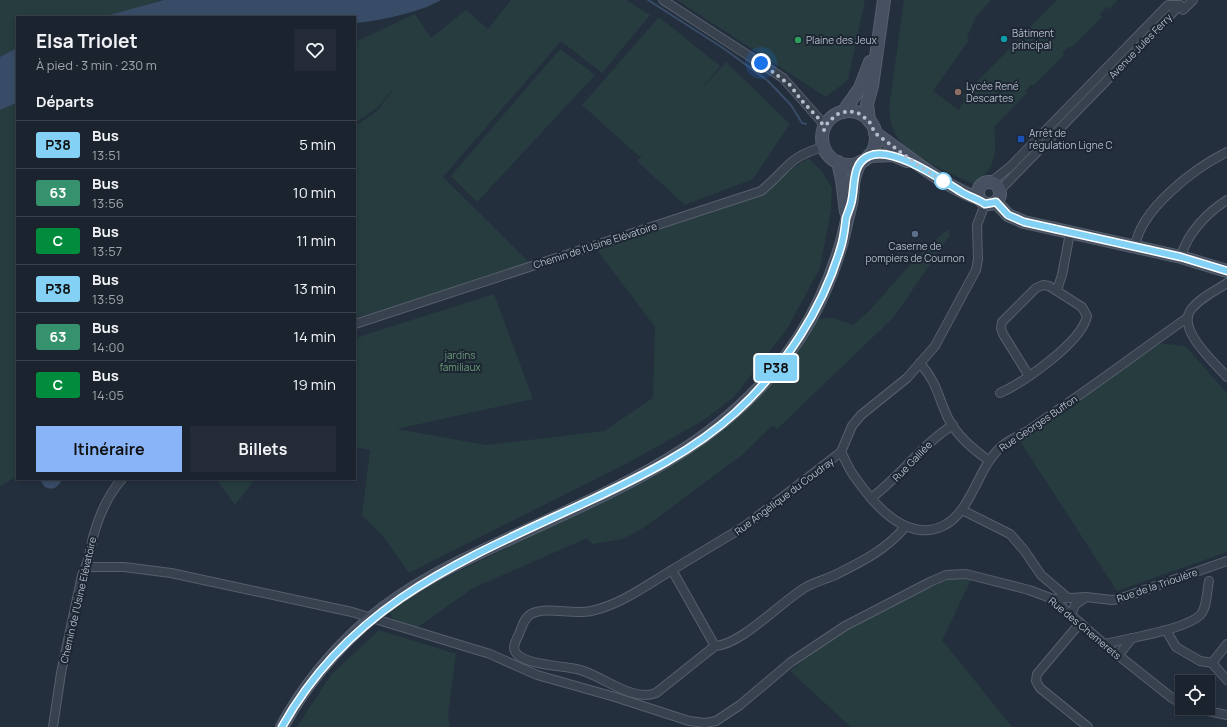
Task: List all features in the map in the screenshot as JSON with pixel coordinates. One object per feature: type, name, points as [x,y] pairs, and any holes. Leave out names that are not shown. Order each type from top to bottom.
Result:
[{"type":"main road","points":[[282,727],[299,698],[334,655],[372,618],[419,585],[647,472],[692,446],[726,421],[770,376],[806,327],[826,287],[845,232],[852,201],[854,178],[875,142],[875,133],[869,121],[868,104],[872,86],[884,0]]},
{"type":"main road","points":[[877,42],[860,88],[843,112],[831,118],[824,130],[824,147],[829,156],[846,165],[864,159],[893,155],[919,166]]},
{"type":"main road","points":[[843,112],[858,113],[869,121]]},
{"type":"main road","points":[[875,133],[919,166],[957,188],[964,194],[985,199],[1015,219],[1181,257],[1227,271]]},
{"type":"main road","points":[[838,162],[847,218]]},
{"type":"main road","points":[[982,184],[995,186],[1000,197],[985,199],[982,184]]},
{"type":"street","points":[[663,0],[783,78],[821,121],[824,130]]},
{"type":"street","points":[[1183,10],[1192,0]]},
{"type":"street","name":"Avenue Jules Ferry","points":[[1168,5],[1180,5],[995,186],[1010,167],[1168,5]]},
{"type":"street","name":"Chemin de l'Usine Elévatoire","points":[[356,324],[761,191],[794,158],[809,150],[824,147]]},
{"type":"street","points":[[1135,247],[1142,227],[1162,200],[1200,167],[1227,152]]},
{"type":"street","points":[[841,452],[852,426],[861,416],[894,389],[920,364],[935,346],[976,270],[978,259],[977,225],[985,199]]},
{"type":"street","points":[[1181,257],[1187,242],[1196,228],[1207,215],[1227,200]]},
{"type":"street","points":[[1057,290],[1062,275],[1070,232]]},
{"type":"street","name":"Rue Georges Buffon","points":[[841,452],[852,472],[871,498],[897,522],[905,527],[927,530],[939,528],[948,524],[962,510],[988,460],[1001,446],[1028,431],[1084,393],[1187,318],[1190,311],[1199,303],[1227,283]]},
{"type":"street","points":[[1000,393],[1018,385],[1044,366],[1056,356],[1086,322],[1088,316],[1082,306],[1057,290],[1043,285],[1036,288],[1002,322],[1001,328],[1003,334],[1029,376]]},
{"type":"street","points":[[1187,318],[1188,330],[1192,336],[1227,377]]},
{"type":"street","points":[[920,364],[933,379],[952,425],[966,442],[988,460]]},
{"type":"street","name":"Rue Galilée","points":[[871,498],[891,482],[931,441],[952,425]]},
{"type":"street","name":"Rue Angélique du Coudray","points":[[714,646],[656,694],[649,696],[640,696],[615,686],[587,671],[539,663],[519,657],[515,652],[514,647],[525,620],[529,615],[545,611],[571,613],[591,611],[606,607],[626,597],[745,526],[841,452]]},
{"type":"street","name":"Chemin de l'Usine Elévatoire","points":[[53,727],[70,628],[82,575],[87,567],[94,535],[104,504],[109,494],[121,480]]},
{"type":"street","points":[[962,510],[1010,534],[1024,550],[1042,576],[1069,598],[1062,607]]},
{"type":"street","points":[[672,570],[714,646],[723,646],[806,587],[875,555],[897,538],[905,527]]},
{"type":"street","name":"Rue de la Trioulère","points":[[1053,599],[1086,597],[1119,600],[1227,561]]},
{"type":"street","name":"Rue des Chemerets","points":[[87,567],[124,567],[171,573],[285,597],[372,618],[490,654],[537,675],[609,695],[689,721],[704,722],[716,721],[740,705],[791,662],[845,626],[946,575],[957,574],[977,576],[1029,590],[1053,599],[1118,656],[1175,700]]},
{"type":"street","points":[[1104,644],[1166,630],[1196,618],[1202,613],[1209,581]]},
{"type":"street","points":[[1072,615],[1075,605],[1086,597]]},
{"type":"street","points":[[1080,623],[1038,674],[1036,681],[1040,688],[1088,727]]},
{"type":"street","points":[[1166,630],[1172,643],[1176,647],[1200,661],[1212,663],[1227,680]]},
{"type":"street","points":[[1118,656],[1132,638]]},
{"type":"street","points":[[1212,663],[1227,644]]},
{"type":"street","points":[[1215,712],[1227,715]]},
{"type":"green space","points":[[0,0],[164,0],[106,16],[16,16],[16,49],[0,57]]},
{"type":"green space","points":[[511,0],[626,0],[650,15],[602,73],[561,41],[443,177],[531,264],[356,318],[356,125],[377,111],[400,80],[377,108],[356,122],[356,42],[415,14],[431,38],[466,10],[488,29]]},
{"type":"green space","name":"Plaine des Jeux","points":[[677,0],[865,0],[848,80],[826,97]]},
{"type":"green space","name":"Lycée René Descartes","points":[[904,0],[991,0],[976,17],[967,37],[969,40],[933,91],[959,110],[964,101],[963,96],[1057,0],[1118,0],[1109,9],[1107,7],[1100,14],[1102,17],[1072,47],[1070,46],[1062,53],[1064,55],[1034,85],[1032,84],[1025,91],[1027,93],[994,127],[995,152],[991,166],[987,172],[974,184],[938,167],[908,149],[896,135],[893,128],[889,108]]},
{"type":"green space","points":[[659,17],[720,66],[699,92],[726,62],[790,124],[753,179],[685,205],[637,161],[645,153],[640,157],[582,105]]},
{"type":"green space","points":[[560,49],[595,75],[477,202],[451,176]]},
{"type":"green space","points":[[16,103],[16,477],[0,486],[0,110]]},
{"type":"green space","name":"jardins familiaux","points":[[808,158],[822,171],[832,188],[831,211],[820,268],[787,329],[734,397],[704,420],[633,460],[409,573],[383,536],[362,515],[370,450],[356,447],[356,338],[494,294],[533,399],[397,429],[486,445],[604,431],[653,398],[655,327],[594,246],[761,191]]},
{"type":"green space","points":[[948,229],[950,235],[894,317],[777,429],[773,425],[742,455],[645,527],[622,539],[592,544],[587,538],[473,588],[418,627],[394,621],[389,612],[423,589],[572,516],[682,458],[738,417],[795,355],[817,319],[834,318],[853,325],[869,311],[919,255]]},
{"type":"green space","points":[[1156,343],[1185,346],[1227,393],[1227,552],[1117,591],[1020,441]]},
{"type":"green space","points":[[217,480],[254,480],[235,505]]},
{"type":"green space","points":[[957,576],[971,580],[942,640],[1012,727],[851,727],[790,671],[825,643],[897,602]]},
{"type":"green space","points":[[379,630],[456,654],[448,714],[450,727],[297,727],[331,675]]},
{"type":"water","points":[[164,0],[441,0],[400,15],[356,23],[356,16],[106,16]]},
{"type":"water","points":[[16,49],[16,103],[0,110],[0,57]]},
{"type":"water","points":[[40,480],[61,480],[55,488],[51,489],[45,487]]},
{"type":"waterway","points":[[648,0],[723,48],[768,81],[791,105],[802,123],[806,124]]},
{"type":"bus line","name":"P38","points":[[282,727],[299,698],[334,655],[354,633],[395,600],[481,551],[623,484],[669,460],[726,421],[750,398],[788,354],[813,315],[826,287],[845,232],[852,201],[854,178],[860,162],[869,156],[893,155],[919,166],[957,188],[964,194],[980,199],[985,204],[993,204],[996,202],[1008,215],[1024,222],[1198,261],[1227,271]]},
{"type":"place","name":"Bâtiment principal","points":[[1004,39]]},
{"type":"place","name":"Plaine des Jeux","points":[[798,40]]},
{"type":"place","name":"Lycée René Descartes","points":[[958,92]]},
{"type":"place","name":"Arrêt de régulation Ligne C","points":[[1021,139]]},
{"type":"place","name":"Caserne de pompiers de Cournon","points":[[915,234]]},
{"type":"route","points":[[761,63],[783,78],[790,85],[814,115],[821,121],[824,130],[825,126],[834,116],[848,111],[858,113],[872,124],[875,133],[887,140],[919,166],[943,181]]}]
